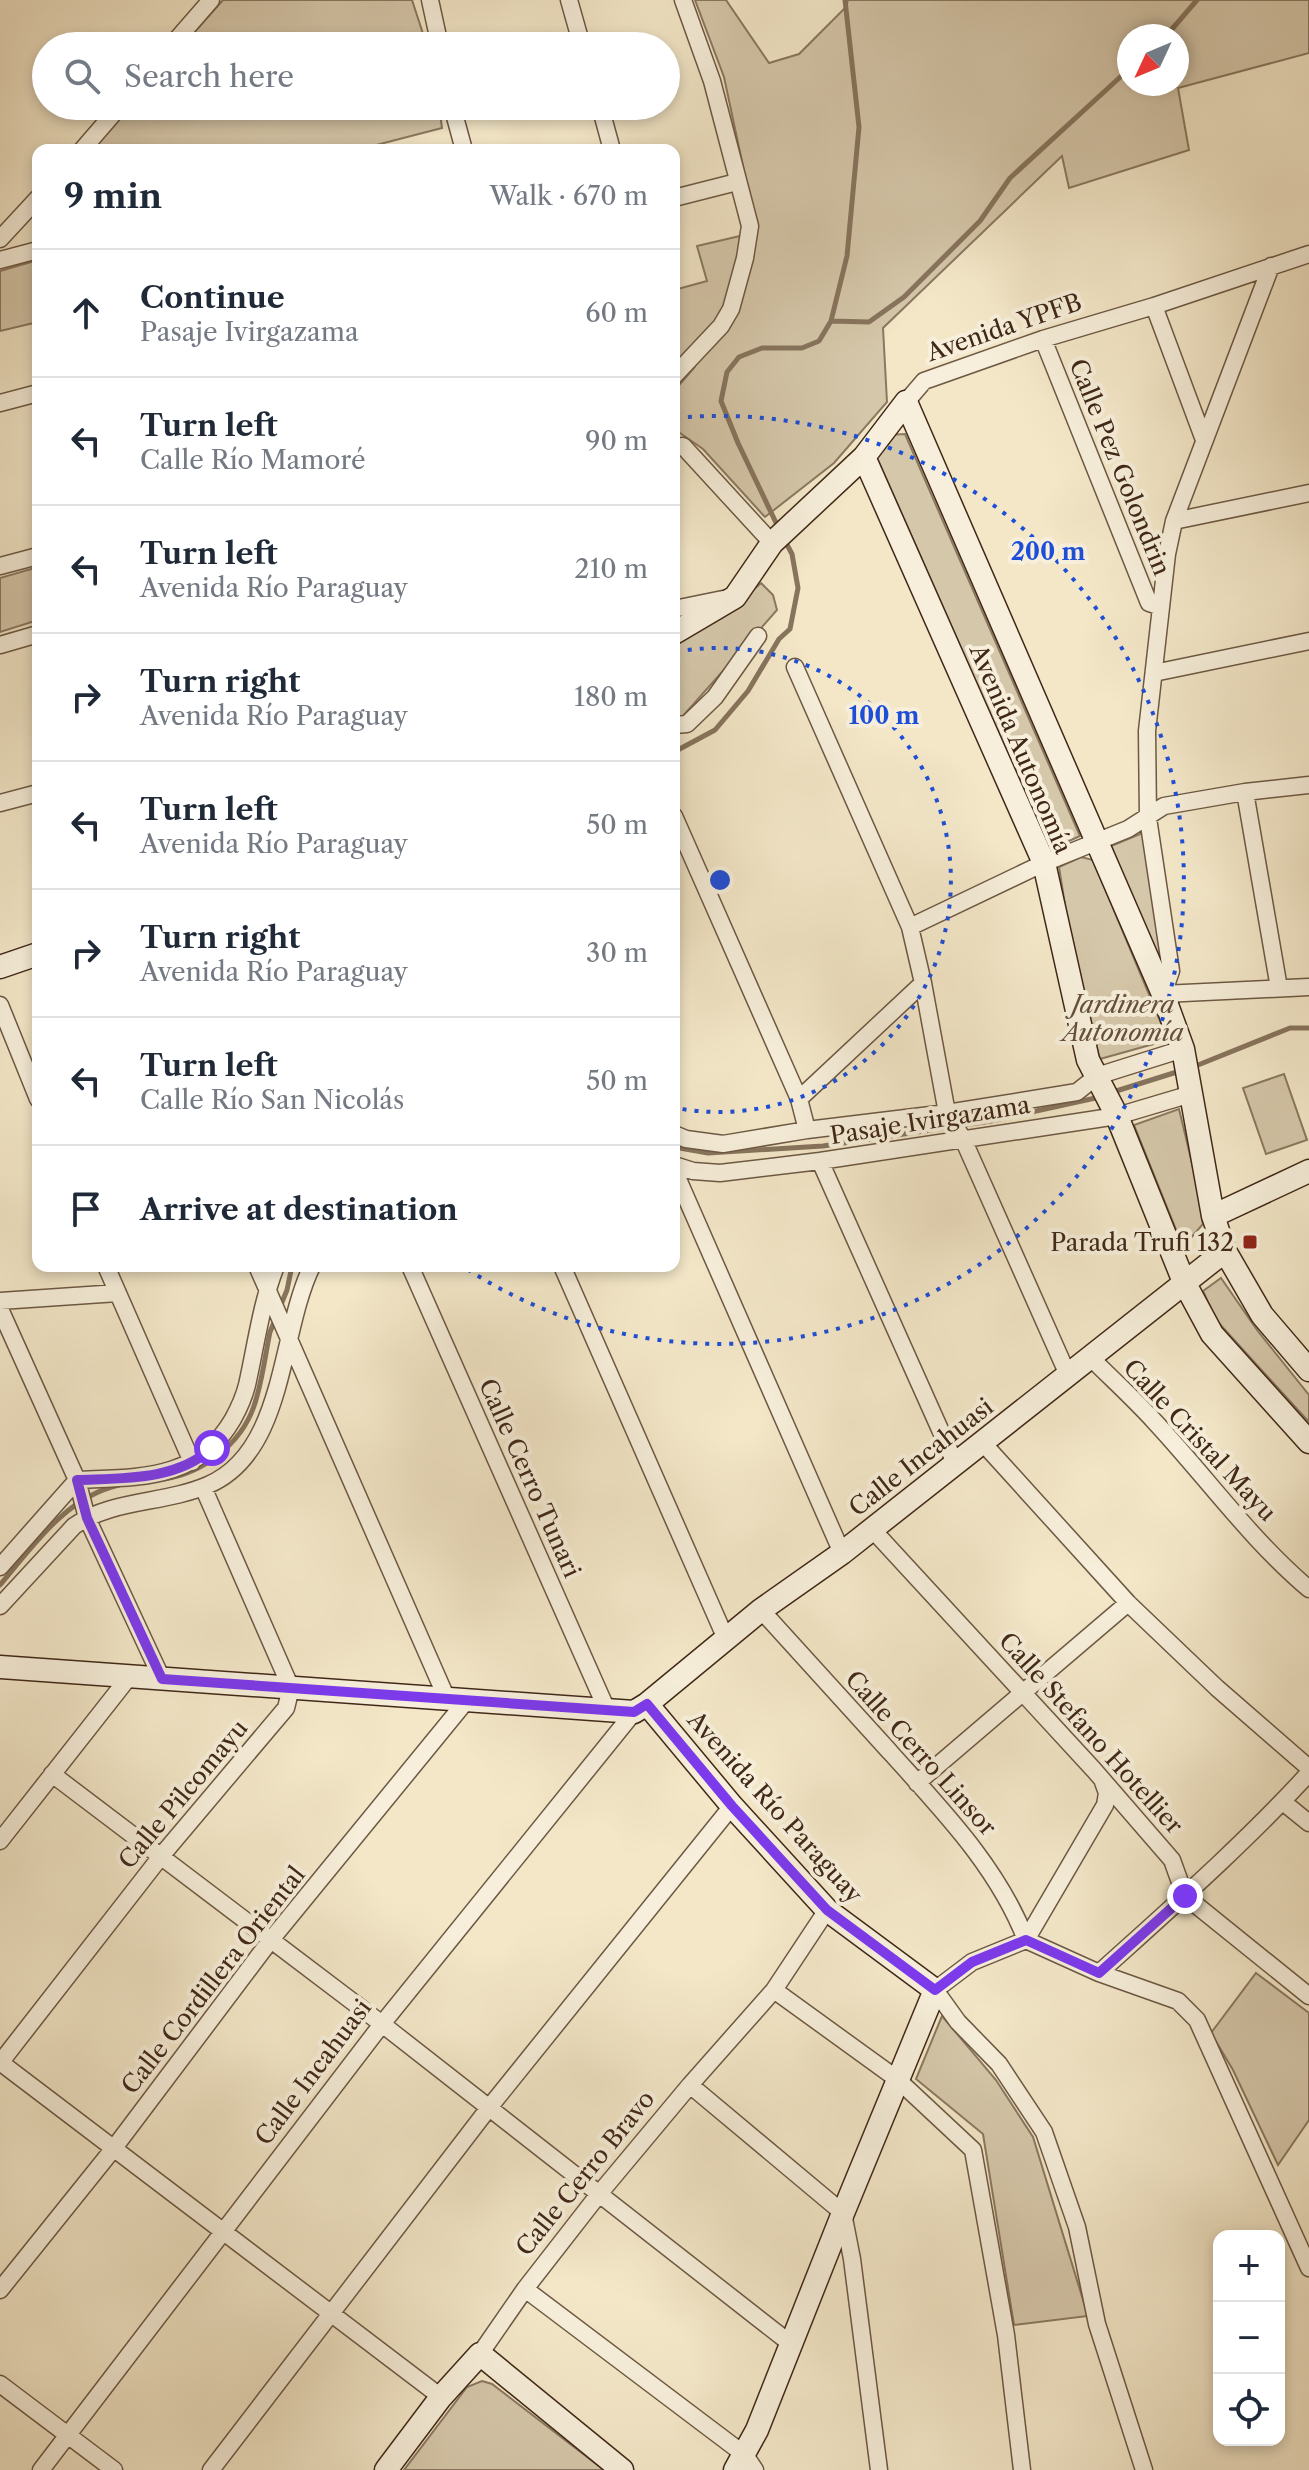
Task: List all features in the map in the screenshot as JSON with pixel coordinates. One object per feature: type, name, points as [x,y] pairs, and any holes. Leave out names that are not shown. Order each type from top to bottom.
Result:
[{"type":"street","points":[[183,32],[211,0]]},
{"type":"street","points":[[430,0],[437,32]]},
{"type":"street","points":[[569,0],[578,32]]},
{"type":"street","points":[[680,370],[721,326],[731,309],[750,226],[712,81],[683,0]]},
{"type":"street","points":[[87,144],[108,120]]},
{"type":"street","points":[[456,120],[462,144]]},
{"type":"street","points":[[604,120],[610,144]]},
{"type":"street","points":[[680,196],[737,182]]},
{"type":"street","points":[[0,239],[32,204]]},
{"type":"street","points":[[0,260],[32,252]]},
{"type":"street","name":"Avenida YPFB","points":[[735,597],[779,536],[864,457],[924,381],[1043,339],[1309,254]]},
{"type":"street","points":[[1271,266],[1174,521],[1147,731],[1148,818],[1171,971],[1163,994],[1309,987]]},
{"type":"street","points":[[1154,306],[1204,440]]},
{"type":"street","name":"Calle Pez Golondrin","points":[[1043,339],[1149,603],[1161,607]]},
{"type":"street","points":[[0,403],[32,395]]},
{"type":"street","name":"Avenida Autonomía","points":[[906,402],[1163,994],[1183,1049],[1213,1216],[1225,1251],[1262,1315],[1309,1370]]},
{"type":"street","points":[[680,446],[694,455],[713,480],[779,536]]},
{"type":"street","name":"Avenida Autonomía","points":[[864,457],[1044,863],[1088,1060],[1117,1116],[1184,1282],[1212,1334],[1309,1442]]},
{"type":"street","points":[[1174,521],[1309,493]]},
{"type":"street","points":[[0,566],[32,558]]},
{"type":"street","points":[[680,608],[735,597]]},
{"type":"street","points":[[680,629],[735,597]]},
{"type":"street","points":[[0,645],[32,636]]},
{"type":"street","points":[[680,725],[687,724],[715,697],[758,636]]},
{"type":"street","points":[[1154,673],[1309,641]]},
{"type":"street","points":[[795,667],[910,927],[947,1113],[963,1139],[1068,1375]]},
{"type":"street","points":[[910,927],[1044,863],[1128,829],[1164,806],[1309,785]]},
{"type":"street","points":[[1245,792],[1279,988]]},
{"type":"street","points":[[0,803],[32,795]]},
{"type":"street","points":[[680,830],[799,1099],[807,1130]]},
{"type":"street","points":[[0,967],[32,956]]},
{"type":"street","points":[[799,1099],[923,983]]},
{"type":"street","points":[[0,1005],[32,1084]]},
{"type":"street","name":"Pasaje Ivirgazama","points":[[680,1136],[723,1144],[1077,1092],[1097,1076],[1183,1049]]},
{"type":"street","name":"Pasaje Ivirgazama","points":[[680,1169],[720,1173],[820,1161],[1117,1116],[1191,1094]]},
{"type":"street","points":[[820,1161],[955,1463]]},
{"type":"street","points":[[1213,1216],[1309,1171]]},
{"type":"street","points":[[680,1182],[842,1553]]},
{"type":"street","name":"Calle Incahuasi","points":[[41,2470],[382,2024],[640,1708],[761,1610],[842,1553],[1225,1251]]},
{"type":"street","points":[[109,1272],[192,1462]]},
{"type":"street","points":[[260,1272],[457,1700]]},
{"type":"street","points":[[0,1567],[77,1480],[140,1477],[169,1471],[203,1456],[225,1433],[246,1390],[275,1272]]},
{"type":"street","points":[[0,1606],[74,1526],[87,1518],[109,1509],[160,1500],[203,1487],[230,1472],[257,1440],[266,1419],[310,1272]]},
{"type":"street","name":"Calle Cerro Tunari","points":[[413,1272],[607,1710]]},
{"type":"street","points":[[565,1272],[726,1639]]},
{"type":"street","points":[[0,1301],[118,1293]]},
{"type":"street","points":[[0,1309],[77,1480],[87,1518],[162,1679]]},
{"type":"street","name":"Calle Cristal Mayu","points":[[1090,1357],[1155,1422],[1251,1532],[1309,1589]]},
{"type":"street","points":[[982,1442],[1128,1603],[1309,1770],[1283,1802],[1099,1973]]},
{"type":"street","points":[[203,1487],[291,1688]]},
{"type":"street","name":"Calle Stefano Hotellier","points":[[872,1529],[1172,1860],[1185,1896]]},
{"type":"street","points":[[917,1783],[1128,1603]]},
{"type":"street","name":"Calle Cerro Linsor","points":[[761,1610],[984,1861],[1015,1910],[1026,1940]]},
{"type":"street","points":[[0,1667],[607,1710],[640,1708]]},
{"type":"street","points":[[0,1841],[129,1677]]},
{"type":"street","name":"Calle Pilcomayu","points":[[0,2062],[162,1855],[286,1708],[291,1688]]},
{"type":"street","name":"Calle Cordillera Oriental","points":[[0,2290],[114,2148],[457,1700]]},
{"type":"street","name":"Avenida Río Paraguay","points":[[640,1708],[827,1910],[935,1990]]},
{"type":"street","points":[[52,1774],[382,2024],[791,2344]]},
{"type":"street","points":[[525,2289],[745,2465],[843,2213],[935,1990],[972,1962],[1026,1940],[1105,1805],[1107,1793],[1103,1782]]},
{"type":"street","points":[[1283,1802],[1309,1823]]},
{"type":"street","points":[[211,2470],[488,2109],[732,1806]]},
{"type":"street","points":[[1185,1896],[1309,1996]]},
{"type":"street","name":"Calle Cerro Bravo","points":[[386,2470],[441,2397],[480,2354],[525,2289],[599,2194],[774,1990],[827,1910]]},
{"type":"street","points":[[1026,1940],[1099,1973],[1178,2001],[1197,2020],[1309,2268]]},
{"type":"street","points":[[774,1990],[897,2079],[973,2150],[1006,2335],[1022,2470]]},
{"type":"street","points":[[935,1990],[958,2022],[999,2064],[1044,2132],[1077,2227],[1097,2324],[1144,2470]]},
{"type":"street","points":[[0,2062],[441,2397]]},
{"type":"street","points":[[690,2085],[843,2213],[852,2259],[879,2470]]},
{"type":"street","points":[[480,2354],[622,2470]]},
{"type":"street","points":[[0,2384],[114,2470]]},
{"type":"green space","points":[[223,0],[412,0],[422,32],[194,32]]},
{"type":"green space","points":[[695,0],[726,0],[769,63],[799,54],[846,7],[848,0],[1309,0],[1309,53],[1189,85],[1189,24],[1117,24],[1117,96],[1179,96],[1189,150],[1069,188],[1062,156],[883,328],[887,402],[834,463],[765,517],[703,449],[680,433],[680,384],[694,368],[680,365],[680,288],[707,281],[697,246],[757,232],[724,77]]},
{"type":"green space","points":[[116,120],[441,120],[442,128],[380,144],[94,144]]},
{"type":"green space","points":[[32,262],[32,323],[0,331],[0,271]]},
{"type":"green space","points":[[905,434],[1080,836],[1050,850],[874,451],[888,435]]},
{"type":"green space","points":[[32,569],[32,622],[0,632],[0,578]]},
{"type":"green space","points":[[761,583],[773,595],[777,610],[680,717],[680,638],[735,606]]},
{"type":"green space","points":[[1145,832],[1162,969],[1111,846]]},
{"type":"green space","name":"Jardinera Autonomía","points":[[1081,857],[1093,860],[1168,1040],[1100,1059],[1076,975],[1059,867]]},
{"type":"green space","points":[[1284,1074],[1307,1140],[1266,1154],[1243,1088]]},
{"type":"green space","name":"Jardinera Autonomía","points":[[1179,1109],[1203,1224],[1183,1247],[1134,1125]]},
{"type":"green space","points":[[1221,1278],[1257,1330],[1309,1395],[1309,1422],[1216,1320],[1203,1291]]},
{"type":"green space","points":[[1256,1973],[1309,2013],[1309,2120],[1278,2165],[1233,2070],[1211,2033]]},
{"type":"green space","points":[[942,2016],[996,2080],[1033,2137],[1088,2316],[1014,2325],[983,2134],[916,2079]]},
{"type":"green space","points":[[482,2381],[492,2384],[604,2470],[404,2470],[467,2387]]},
{"type":"waterway","points":[[779,529],[721,401],[727,372],[739,357],[762,348],[802,348],[819,341],[831,321],[847,256],[859,127],[845,0]]},
{"type":"waterway","points":[[1176,24],[1197,0]]},
{"type":"waterway","points":[[831,321],[869,322],[904,297],[980,221],[1010,178],[1117,80]]},
{"type":"waterway","points":[[680,749],[715,730],[748,691],[779,639],[790,629],[798,588],[792,554],[785,541]]},
{"type":"waterway","points":[[1193,1067],[1290,1028],[1309,1028]]},
{"type":"waterway","points":[[1113,1092],[1180,1071]]},
{"type":"waterway","points":[[680,1148],[708,1153],[823,1146],[991,1121],[1100,1097]]},
{"type":"waterway","points":[[280,1307],[291,1272]]},
{"type":"waterway","points":[[164,1479],[179,1476],[206,1463],[240,1433],[257,1397],[275,1320]]},
{"type":"waterway","points":[[0,1585],[38,1539],[67,1512],[100,1491],[119,1485]]},
{"type":"place","name":"Parada Trufi 132","points":[[1250,1242]]},
{"type":"route","points":[[212,1448],[192,1462],[169,1471],[140,1477],[77,1480],[87,1518],[162,1679],[634,1712],[647,1704],[732,1806],[827,1910],[935,1990],[972,1962],[1026,1940],[1099,1973],[1185,1896]]}]
